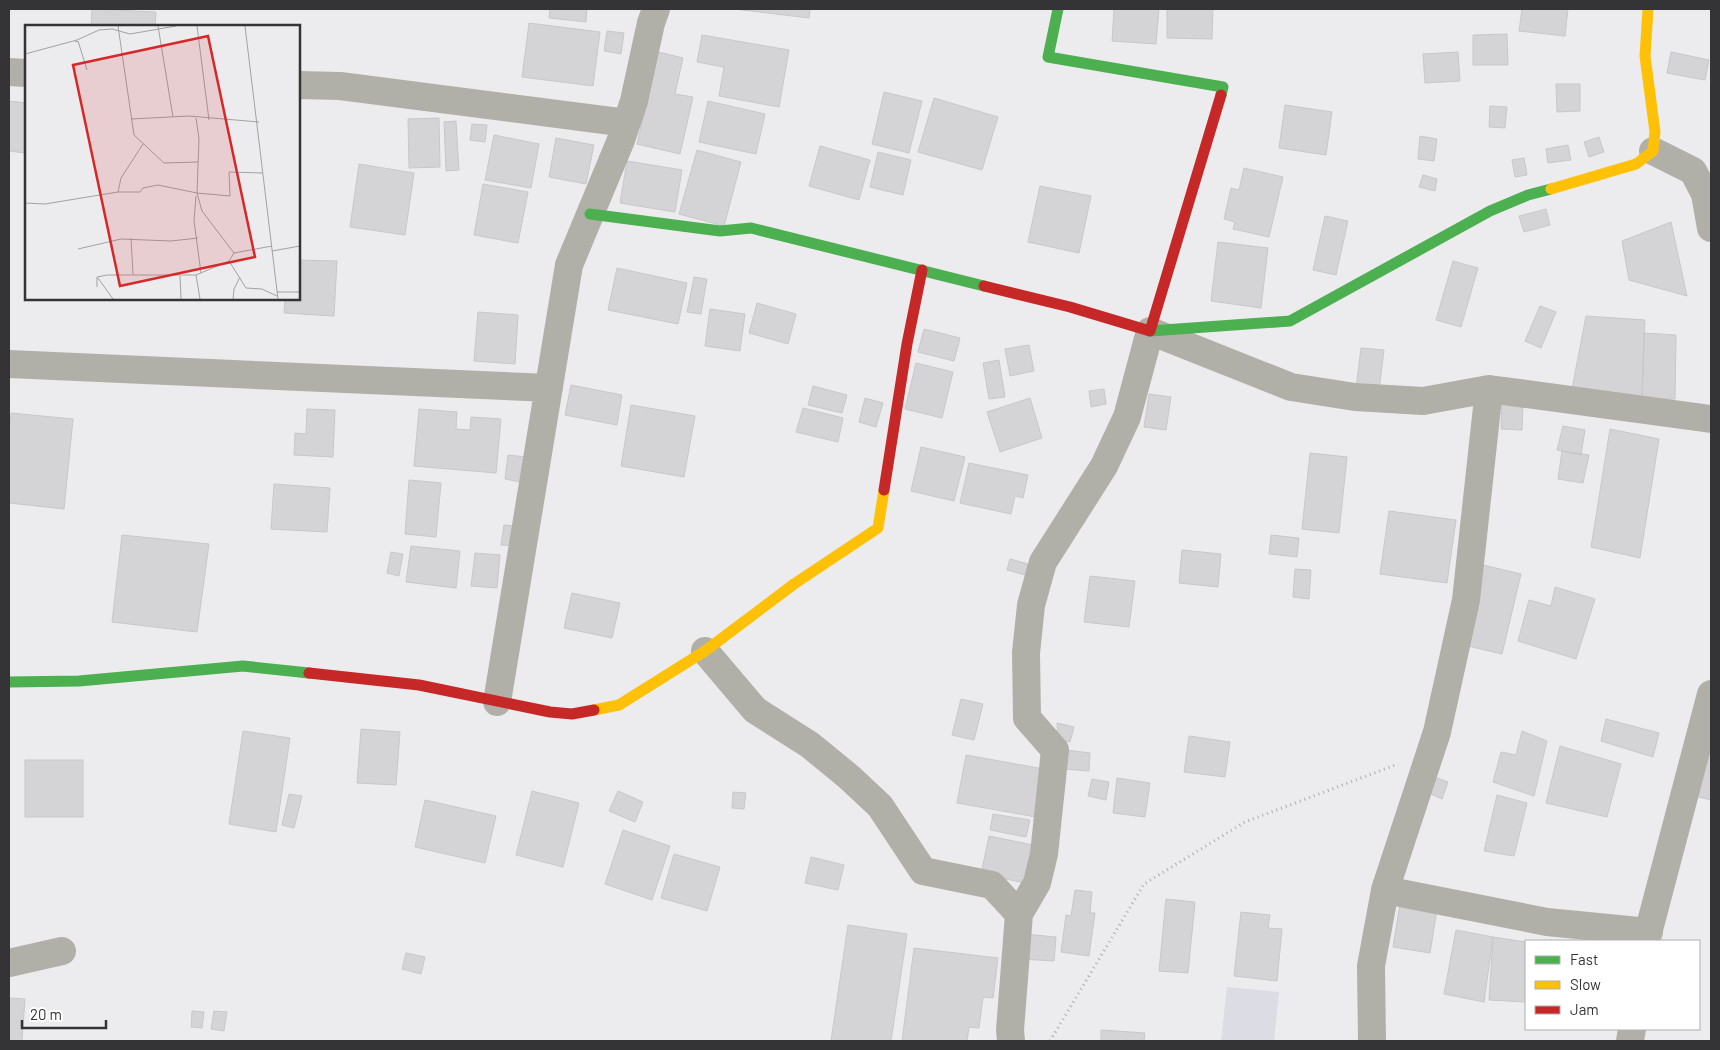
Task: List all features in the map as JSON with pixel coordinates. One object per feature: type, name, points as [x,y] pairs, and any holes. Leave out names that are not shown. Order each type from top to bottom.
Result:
[{"type":"street","points":[[497,702],[569,265],[614,160],[627,123],[656,9]]},
{"type":"street","points":[[1011,1041],[1010,1030],[1019,914],[1037,884],[1044,854],[1055,750],[1028,718],[1026,653],[1031,605],[1043,562],[1104,466],[1127,418],[1150,331],[1223,86],[1048,57],[1058,9]]},
{"type":"street","points":[[1150,331],[1290,321],[1490,211],[1528,195],[1636,164],[1653,151],[1655,132],[1645,56],[1648,9]]},
{"type":"street","points":[[9,72],[25,74]]},
{"type":"street","points":[[300,84],[340,86],[627,123]]},
{"type":"street","points":[[1653,151],[1693,171],[1708,193],[1711,228]]},
{"type":"street","points":[[590,214],[720,231],[751,228],[922,270],[1070,307],[1150,331],[1291,387],[1355,397],[1423,401],[1489,389],[1711,419]]},
{"type":"street","points":[[9,682],[79,681],[243,666],[419,685],[550,712],[572,714],[619,705],[705,651],[794,584],[878,528],[907,344],[922,270]]},
{"type":"street","points":[[9,364],[549,388]]},
{"type":"street","points":[[1372,1041],[1371,966],[1384,890],[1437,732],[1466,600],[1489,389]]},
{"type":"street","points":[[705,651],[756,710],[810,745],[880,806],[923,871],[992,885],[1019,914]]},
{"type":"street","points":[[1384,890],[1547,922],[1648,937],[1711,694]]},
{"type":"street","points":[[9,963],[62,951]]},
{"type":"path","points":[[1050,1041],[1144,884],[1245,822],[1431,751]]},
{"type":"shaded area","points":[[1227,987],[1279,992],[1274,1041],[1221,1041]]},
{"type":"building","points":[[92,9],[156,12],[155,25],[91,25]]},
{"type":"building","points":[[550,9],[587,9],[586,22],[549,18]]},
{"type":"building","points":[[734,9],[810,9],[809,18]]},
{"type":"building","points":[[1114,9],[1159,9],[1156,44],[1112,41]]},
{"type":"building","points":[[1167,9],[1213,9],[1212,39],[1167,38]]},
{"type":"building","points":[[1522,9],[1568,9],[1565,36],[1519,31]]},
{"type":"building","points":[[529,23],[600,32],[593,86],[522,77]]},
{"type":"building","points":[[607,31],[624,33],[621,54],[604,51]]},
{"type":"building","points":[[1507,34],[1508,65],[1473,65],[1473,35]]},
{"type":"building","points":[[702,35],[789,50],[779,107],[719,96],[724,67],[697,62]]},
{"type":"building","points":[[658,52],[683,58],[675,94],[693,97],[680,154],[637,144]]},
{"type":"building","points":[[1458,52],[1460,81],[1425,83],[1423,54]]},
{"type":"building","points":[[1671,52],[1709,60],[1705,80],[1667,73]]},
{"type":"building","points":[[1556,84],[1580,84],[1580,111],[1557,112]]},
{"type":"building","points":[[884,92],[922,101],[909,153],[872,144]]},
{"type":"building","points":[[934,98],[998,117],[982,170],[918,152]]},
{"type":"building","points":[[9,101],[25,103],[25,153],[9,151]]},
{"type":"building","points":[[708,101],[765,114],[756,154],[699,142]]},
{"type":"building","points":[[1285,105],[1332,112],[1326,155],[1279,148]]},
{"type":"building","points":[[1490,106],[1507,107],[1505,128],[1489,127]]},
{"type":"building","points":[[439,118],[440,167],[409,168],[408,119]]},
{"type":"building","points":[[456,121],[459,170],[446,171],[444,122]]},
{"type":"building","points":[[472,124],[487,125],[485,142],[470,140]]},
{"type":"building","points":[[494,135],[539,144],[531,188],[485,180]]},
{"type":"building","points":[[1420,136],[1437,139],[1434,161],[1418,159]]},
{"type":"building","points":[[1599,137],[1604,152],[1589,157],[1584,142]]},
{"type":"building","points":[[556,138],[594,145],[586,184],[549,177]]},
{"type":"building","points":[[1568,145],[1571,160],[1548,163],[1546,149]]},
{"type":"building","points":[[820,146],[870,160],[859,200],[809,186]]},
{"type":"building","points":[[697,150],[741,162],[724,226],[679,214]]},
{"type":"building","points":[[878,152],[911,160],[903,195],[870,187]]},
{"type":"building","points":[[1524,158],[1527,175],[1515,177],[1512,160]]},
{"type":"building","points":[[627,161],[682,170],[675,212],[620,203]]},
{"type":"building","points":[[359,164],[414,173],[405,235],[350,227]]},
{"type":"building","points":[[1244,168],[1283,177],[1269,237],[1233,229],[1235,222],[1224,219],[1231,188],[1239,190]]},
{"type":"building","points":[[1423,175],[1437,179],[1435,191],[1419,187]]},
{"type":"building","points":[[483,184],[528,192],[518,243],[474,235]]},
{"type":"building","points":[[1040,186],[1091,196],[1079,253],[1028,242]]},
{"type":"building","points":[[1546,209],[1550,225],[1524,232],[1519,216]]},
{"type":"building","points":[[1325,216],[1348,221],[1336,275],[1313,270]]},
{"type":"building","points":[[1671,222],[1687,296],[1629,280],[1622,241]]},
{"type":"building","points":[[1218,242],[1268,248],[1261,308],[1211,301]]},
{"type":"building","points":[[300,260],[337,261],[334,316],[284,313],[285,300],[300,300]]},
{"type":"building","points":[[1453,261],[1478,268],[1461,327],[1436,320]]},
{"type":"building","points":[[617,268],[687,283],[678,324],[608,310]]},
{"type":"building","points":[[694,277],[707,279],[701,314],[687,312]]},
{"type":"building","points":[[757,303],[796,314],[788,344],[749,333]]},
{"type":"building","points":[[1540,306],[1556,312],[1541,348],[1525,341]]},
{"type":"building","points":[[710,309],[745,314],[740,351],[705,346]]},
{"type":"building","points":[[478,312],[518,315],[515,364],[474,361]]},
{"type":"building","points":[[1586,316],[1645,320],[1642,399],[1572,389]]},
{"type":"building","points":[[924,329],[960,338],[954,361],[918,352]]},
{"type":"building","points":[[1644,333],[1676,335],[1675,399],[1642,399]]},
{"type":"building","points":[[1029,345],[1034,371],[1010,376],[1005,349]]},
{"type":"building","points":[[1361,348],[1384,350],[1379,391],[1356,388]]},
{"type":"building","points":[[999,360],[1005,397],[989,399],[983,363]]},
{"type":"building","points":[[916,363],[953,372],[942,418],[905,409]]},
{"type":"building","points":[[571,385],[622,395],[617,425],[565,415]]},
{"type":"building","points":[[813,386],[847,395],[842,413],[808,405]]},
{"type":"building","points":[[1104,389],[1106,404],[1091,407],[1089,391]]},
{"type":"building","points":[[1149,394],[1171,397],[1166,430],[1144,427]]},
{"type":"building","points":[[865,398],[883,403],[876,427],[859,422]]},
{"type":"building","points":[[1030,398],[1042,438],[1000,452],[987,412]]},
{"type":"building","points":[[1502,402],[1523,404],[1522,430],[1501,429]]},
{"type":"building","points":[[631,405],[695,416],[684,477],[621,466]]},
{"type":"building","points":[[803,408],[843,418],[838,442],[796,432]]},
{"type":"building","points":[[307,409],[335,410],[333,457],[294,455],[295,433],[306,434]]},
{"type":"building","points":[[419,409],[457,412],[456,429],[470,430],[471,417],[501,419],[496,473],[414,466]]},
{"type":"building","points":[[11,413],[73,419],[64,509],[9,503],[9,435]]},
{"type":"building","points":[[1563,426],[1585,430],[1581,455],[1557,450]]},
{"type":"building","points":[[1610,429],[1659,439],[1640,558],[1591,547]]},
{"type":"building","points":[[921,447],[965,457],[954,501],[911,491]]},
{"type":"building","points":[[1562,451],[1589,455],[1583,483],[1558,479]]},
{"type":"building","points":[[1310,453],[1347,457],[1339,533],[1302,529]]},
{"type":"building","points":[[508,455],[525,457],[521,482],[505,479]]},
{"type":"building","points":[[969,463],[1028,475],[1023,498],[1015,496],[1011,514],[960,503]]},
{"type":"building","points":[[409,480],[441,483],[436,537],[405,534]]},
{"type":"building","points":[[274,484],[330,488],[327,532],[271,529]]},
{"type":"building","points":[[1389,511],[1456,520],[1447,583],[1380,574]]},
{"type":"building","points":[[504,525],[516,526],[514,546],[501,545]]},
{"type":"building","points":[[122,535],[209,544],[197,632],[112,622]]},
{"type":"building","points":[[1271,535],[1299,538],[1297,557],[1269,554]]},
{"type":"building","points":[[411,546],[460,551],[456,588],[406,582]]},
{"type":"building","points":[[1182,550],[1221,554],[1218,587],[1179,583]]},
{"type":"building","points":[[391,552],[403,554],[399,576],[387,573]]},
{"type":"building","points":[[475,553],[500,555],[497,588],[471,586]]},
{"type":"building","points":[[1010,559],[1028,564],[1025,575],[1007,570]]},
{"type":"building","points":[[1483,565],[1521,574],[1502,654],[1464,645]]},
{"type":"building","points":[[1295,569],[1311,570],[1309,599],[1293,597]]},
{"type":"building","points":[[1090,576],[1135,581],[1129,627],[1084,622]]},
{"type":"building","points":[[1555,587],[1595,599],[1576,659],[1518,641],[1529,600],[1551,606]]},
{"type":"building","points":[[572,593],[620,603],[612,638],[564,628]]},
{"type":"building","points":[[961,699],[983,704],[974,740],[952,735]]},
{"type":"building","points":[[1711,718],[1711,800],[1691,795]]},
{"type":"building","points":[[1606,719],[1659,733],[1653,757],[1601,741]]},
{"type":"building","points":[[1057,723],[1074,727],[1070,742],[1058,739]]},
{"type":"building","points":[[361,729],[400,732],[396,785],[357,783]]},
{"type":"building","points":[[243,731],[290,738],[276,832],[229,824]]},
{"type":"building","points":[[1522,731],[1547,741],[1534,796],[1493,782],[1501,752],[1516,755]]},
{"type":"building","points":[[1189,736],[1230,742],[1225,777],[1184,772]]},
{"type":"building","points":[[1560,746],[1621,764],[1607,817],[1546,803]]},
{"type":"building","points":[[1066,750],[1090,753],[1089,771],[1064,769]]},
{"type":"building","points":[[966,755],[1044,769],[1036,817],[957,803]]},
{"type":"building","points":[[25,760],[83,760],[83,817],[25,817]]},
{"type":"building","points":[[1432,776],[1448,782],[1442,799],[1426,792]]},
{"type":"building","points":[[1117,778],[1150,783],[1145,817],[1113,813]]},
{"type":"building","points":[[1092,779],[1109,782],[1106,800],[1088,796]]},
{"type":"building","points":[[532,791],[579,803],[563,867],[516,855]]},
{"type":"building","points":[[618,791],[643,802],[635,822],[609,811]]},
{"type":"building","points":[[733,792],[746,793],[744,809],[732,808]]},
{"type":"building","points":[[289,794],[302,796],[294,828],[282,825]]},
{"type":"building","points":[[1497,795],[1527,803],[1514,856],[1484,851]]},
{"type":"building","points":[[425,800],[496,816],[485,863],[415,847]]},
{"type":"building","points":[[993,814],[1030,820],[1026,837],[990,830]]},
{"type":"building","points":[[623,830],[670,846],[652,900],[605,884]]},
{"type":"building","points":[[989,836],[1033,845],[1025,883],[981,874]]},
{"type":"building","points":[[674,854],[720,867],[707,911],[661,898]]},
{"type":"building","points":[[811,857],[844,865],[838,890],[805,883]]},
{"type":"building","points":[[1075,890],[1092,892],[1090,913],[1095,913],[1089,956],[1061,952],[1066,915],[1071,916]]},
{"type":"building","points":[[1166,899],[1195,902],[1188,973],[1159,971]]},
{"type":"building","points":[[1400,904],[1437,910],[1430,953],[1393,947]]},
{"type":"building","points":[[1241,912],[1270,915],[1268,928],[1282,929],[1277,981],[1234,976]]},
{"type":"building","points":[[848,925],[907,934],[891,1041],[831,1041]]},
{"type":"building","points":[[1456,930],[1493,937],[1484,1002],[1444,994]]},
{"type":"building","points":[[1024,934],[1056,937],[1054,961],[1022,959]]},
{"type":"building","points":[[1493,937],[1525,942],[1525,1002],[1489,1000]]},
{"type":"building","points":[[914,948],[998,958],[993,998],[983,997],[979,1028],[969,1027],[967,1041],[902,1041]]},
{"type":"building","points":[[406,953],[425,957],[421,974],[402,969]]},
{"type":"building","points":[[9,998],[25,999],[22,1041],[9,1041]]},
{"type":"building","points":[[192,1011],[204,1012],[202,1028],[191,1027]]},
{"type":"building","points":[[214,1011],[227,1012],[224,1031],[211,1029]]},
{"type":"building","points":[[1101,1030],[1145,1033],[1144,1041],[1101,1041]]},
{"type":"traffic: fast","points":[[1058,9],[1048,57],[1223,87],[1221,95]]},
{"type":"traffic: fast","points":[[1150,331],[1290,321],[1490,211],[1528,195],[1551,189]]},
{"type":"traffic: fast","points":[[590,214],[720,231],[751,228],[984,286]]},
{"type":"traffic: fast","points":[[9,682],[79,681],[243,666],[309,673]]},
{"type":"traffic: slow","points":[[1551,189],[1636,164],[1653,151],[1655,132],[1645,56],[1648,9]]},
{"type":"traffic: slow","points":[[594,710],[619,705],[705,651],[794,584],[878,528],[884,490]]},
{"type":"traffic: jam","points":[[984,286],[1070,307],[1150,331],[1221,95]]},
{"type":"traffic: jam","points":[[884,490],[907,344],[922,270]]},
{"type":"traffic: jam","points":[[309,673],[419,685],[550,712],[572,714],[594,710]]}]
